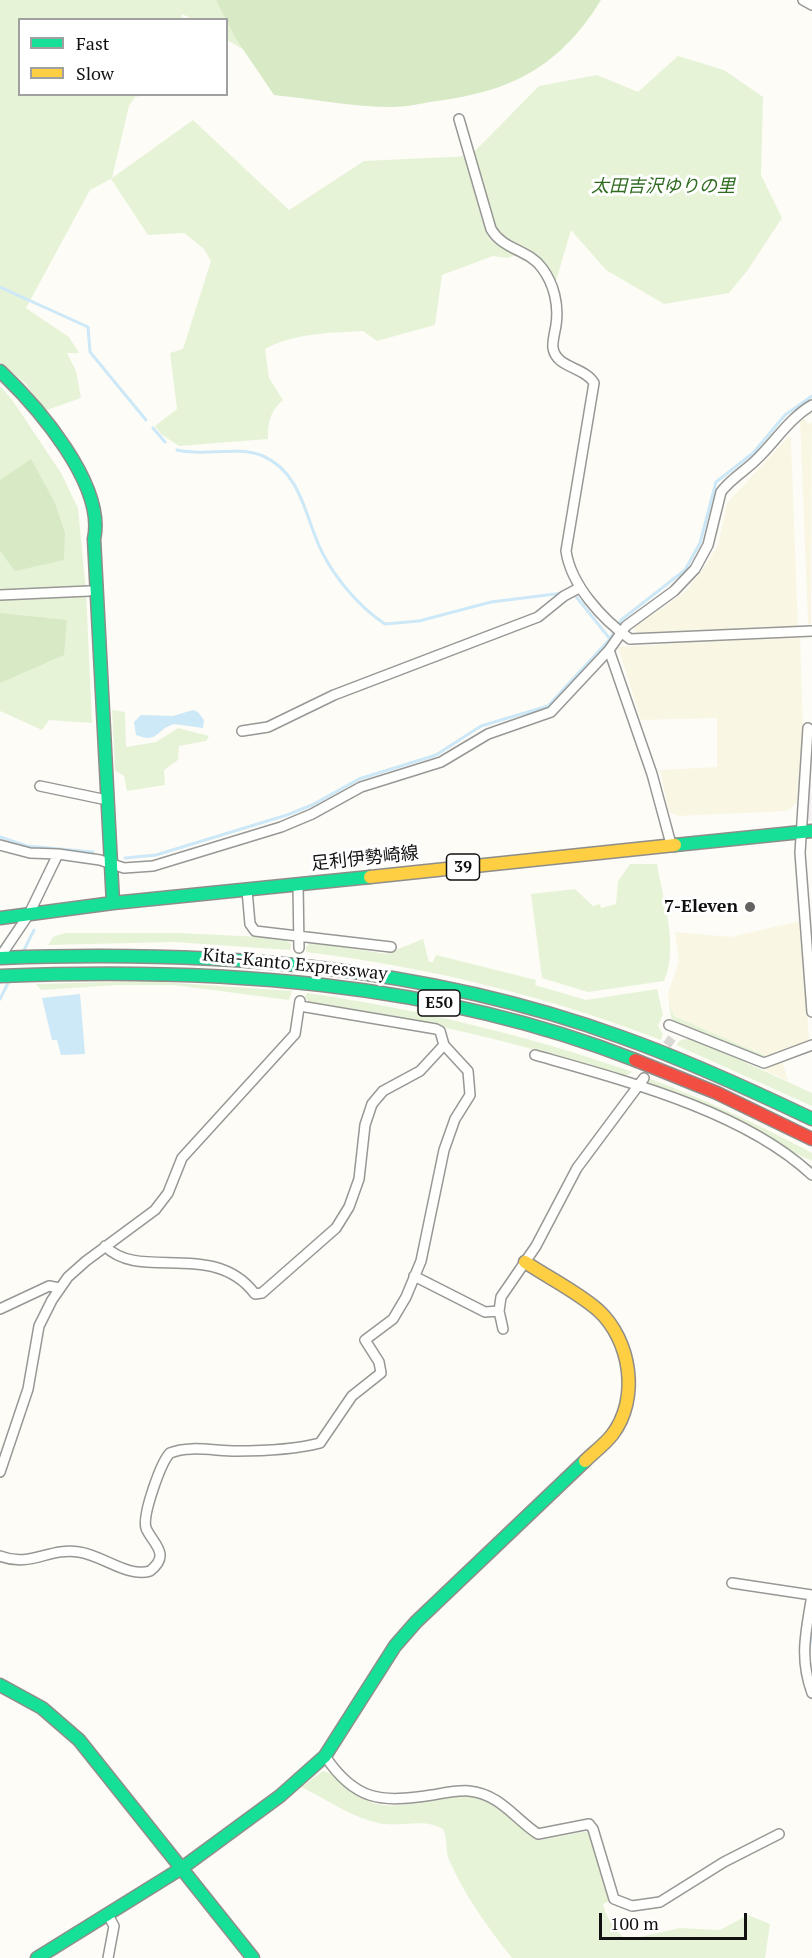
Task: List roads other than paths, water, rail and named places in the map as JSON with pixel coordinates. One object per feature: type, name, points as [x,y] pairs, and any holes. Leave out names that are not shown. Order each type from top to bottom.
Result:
[{"type":"main road","points":[[0,371],[28,399],[74,465],[95,511],[97,522],[94,539],[113,903]]},
{"type":"main road","name":"足利伊勢崎線","points":[[0,916],[29,915],[113,903],[807,831]]},
{"type":"main road","name":"Kita-Kanto Expressway","points":[[0,958],[144,953],[243,957],[341,968],[449,988],[533,1009],[622,1037],[713,1073],[812,1119]]},
{"type":"main road","name":"Kita-Kanto Expressway","points":[[0,976],[146,970],[243,975],[330,984],[447,1005],[541,1029],[646,1064],[735,1101],[812,1139]]},
{"type":"main road","points":[[37,1958],[182,1868],[280,1796],[325,1756],[395,1646],[416,1622],[604,1444],[625,1410],[629,1386],[629,1367],[617,1335],[593,1307],[525,1262]]},
{"type":"main road","points":[[0,1686],[29,1697],[54,1714],[112,1778],[253,1958]]},
{"type":"street","points":[[803,0],[812,5]]},
{"type":"street","points":[[459,119],[491,230],[501,243],[525,254],[540,265],[546,274],[557,309],[553,348],[561,361],[589,375],[594,383],[566,551],[567,562],[579,588],[630,639],[812,631]]},
{"type":"street","points":[[0,845],[30,853],[100,860],[111,866],[124,868],[153,866],[281,827],[312,814],[361,787],[441,762],[488,734],[551,712],[609,650],[631,621],[685,581],[708,545],[721,492],[760,456],[793,419],[812,405]]},
{"type":"street","points":[[242,731],[268,727],[334,695],[538,617],[564,596],[579,588]]},
{"type":"street","points":[[0,595],[89,591]]},
{"type":"street","points":[[609,650],[652,774],[671,844]]},
{"type":"street","points":[[808,728],[803,918],[812,1012]]},
{"type":"street","points":[[40,786],[107,800]]},
{"type":"street","points":[[0,958],[29,915],[58,854]]},
{"type":"street","points":[[298,884],[298,948]]},
{"type":"street","points":[[247,890],[253,930],[391,947]]},
{"type":"street","points":[[0,1472],[28,1389],[39,1326],[59,1288],[105,1246],[155,1210],[168,1192],[182,1158],[295,1034],[300,1002],[440,1031],[444,1045],[468,1071],[471,1088],[468,1100],[455,1119],[444,1150],[433,1211],[414,1276],[393,1319],[365,1340],[379,1362],[381,1373],[352,1396],[324,1441],[294,1448],[238,1451],[182,1450],[166,1457],[146,1521],[147,1529],[154,1537],[160,1553],[159,1559],[150,1571],[135,1574],[100,1557],[76,1551],[64,1551],[29,1561],[14,1561],[0,1556]]},
{"type":"street","points":[[672,1038],[674,1027],[764,1063],[812,1045]]},
{"type":"street","points":[[105,1246],[118,1254],[143,1262],[189,1262],[232,1273],[240,1277],[255,1294],[262,1293],[336,1228],[343,1219],[359,1179],[365,1125],[376,1097],[420,1071],[444,1045]]},
{"type":"street","points":[[535,1055],[690,1104],[737,1126],[784,1153],[812,1175]]},
{"type":"street","points":[[502,1329],[499,1311],[501,1297],[546,1229],[577,1168],[644,1078]]},
{"type":"street","points":[[414,1276],[484,1312],[499,1311]]},
{"type":"street","points":[[0,1309],[49,1286],[59,1288]]},
{"type":"street","points":[[732,1583],[812,1595],[802,1651],[812,1693]]},
{"type":"street","points":[[325,1756],[345,1782],[374,1798],[399,1800],[470,1791],[499,1802],[538,1834],[590,1824],[614,1899],[632,1906],[660,1902],[724,1862],[779,1833]]},
{"type":"street","points":[[108,1915],[114,1926],[108,1958]]},
{"type":"water","points":[[193,710],[198,712],[204,720],[203,728],[174,724],[153,737],[136,735],[134,722],[141,715],[173,716]]},
{"type":"water","points":[[80,994],[85,1054],[61,1055],[57,1040],[52,1040],[42,998]]},
{"type":"waterway","points":[[0,287],[88,327],[90,352],[146,420]]},
{"type":"waterway","points":[[125,858],[156,855],[287,815],[312,805],[359,779],[436,755],[481,726],[548,706],[610,639],[621,620],[685,570],[700,543],[716,482],[753,453],[785,415],[812,396]]},
{"type":"waterway","points":[[153,428],[165,442]]},
{"type":"waterway","points":[[177,450],[188,452],[242,451],[263,456],[276,464],[286,473],[301,498],[316,539],[334,572],[349,592],[385,624],[419,621],[491,602],[563,593]]},
{"type":"waterway","points":[[574,594],[610,639]]},
{"type":"waterway","points":[[0,837],[27,846],[93,852]]},
{"type":"waterway","points":[[23,952],[34,930]]},
{"type":"waterway","points":[[0,999],[8,983]]},
{"type":"waterway","points":[[809,1650],[812,1631]]},
{"type":"tunnel","points":[[659,1056],[672,1038]]},
{"type":"place","name":"7-Eleven","points":[[750,907]]},
{"type":"park label","name":"太田吉沢ゆりの里","points":[[663,187]]}]
